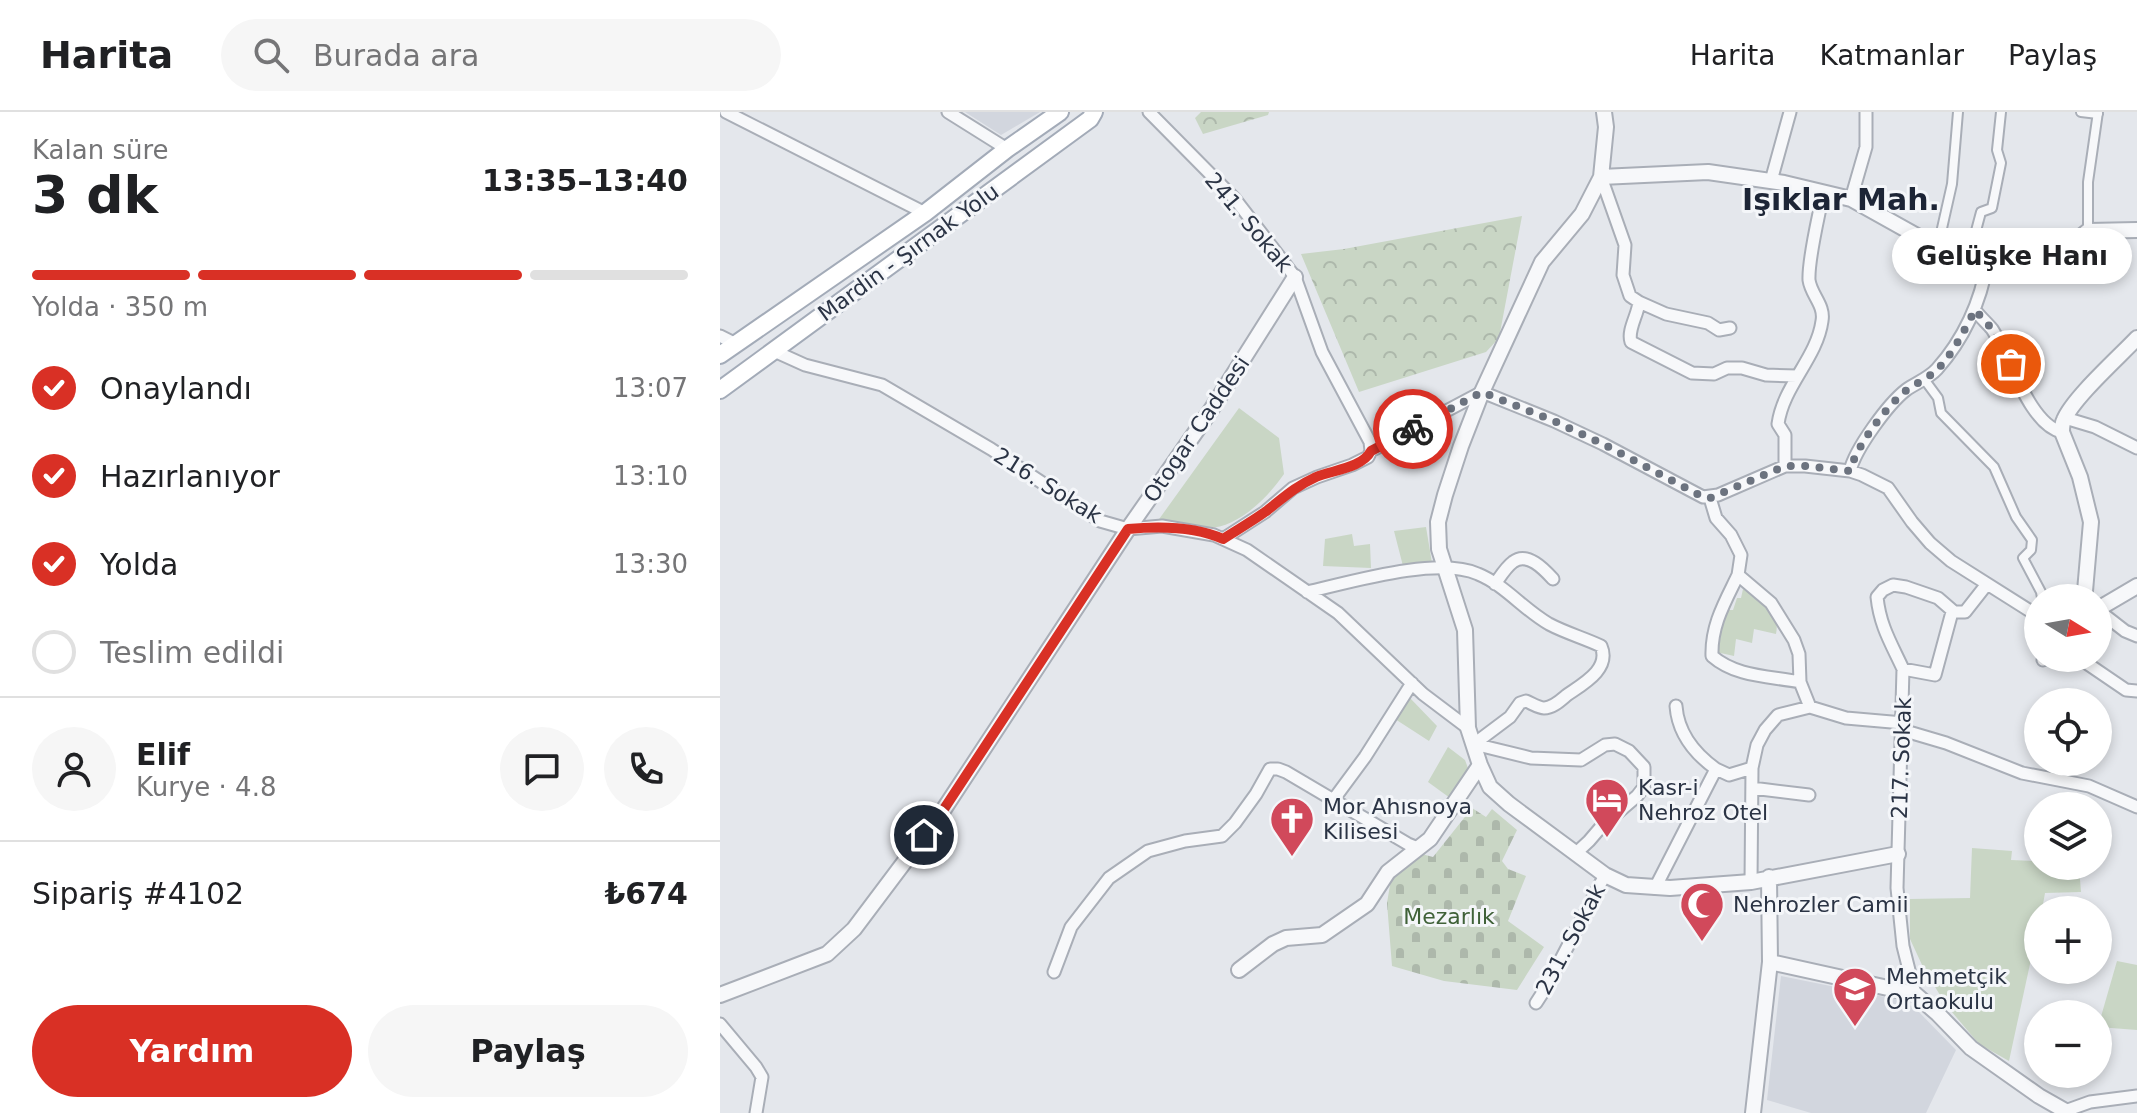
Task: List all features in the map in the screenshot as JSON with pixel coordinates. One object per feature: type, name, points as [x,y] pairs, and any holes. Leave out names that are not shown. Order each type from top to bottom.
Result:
[{"type":"main road","name":"Mardin - Şırnak Yolu","points":[[720,355],[925,213],[1060,112]]},
{"type":"main road","name":"Mardin - Şırnak Yolu","points":[[720,390],[1090,119],[1094,112]]},
{"type":"street","points":[[726,112],[925,213]]},
{"type":"street","points":[[948,112],[1007,149]]},
{"type":"street","name":"241. Sokak","points":[[1149,112],[1235,199],[1295,277],[1322,352],[1370,442],[1371,451]]},
{"type":"street","points":[[1604,112],[1606,127],[1601,177],[1582,214],[1542,262],[1482,392],[1449,482],[1438,522],[1439,549],[1465,630],[1468,728],[1480,765],[1490,787],[1509,804],[1605,875],[1626,885],[1699,887],[1751,882],[1898,854]]},
{"type":"street","points":[[1771,181],[1790,112]]},
{"type":"street","points":[[1851,199],[1866,147],[1866,112]]},
{"type":"street","points":[[1938,246],[1952,184],[1958,112]]},
{"type":"street","points":[[1969,257],[1981,212],[1992,208],[2001,163],[1997,150],[2001,112]]},
{"type":"street","points":[[2081,112],[2098,113],[2088,182],[2088,231]]},
{"type":"street","points":[[1601,177],[1708,172],[1771,181],[1851,199],[1938,246],[1992,264],[2020,266],[2043,262],[2062,252],[2088,231],[2137,230]]},
{"type":"street","points":[[1601,177],[1625,245],[1623,275],[1630,296],[1666,314],[1708,323],[1719,330],[1730,328]]},
{"type":"street","points":[[1785,466],[1785,435],[1778,424],[1779,415],[1822,323],[1821,307],[1809,283],[1823,193]]},
{"type":"street","points":[[1850,471],[1854,457],[1891,405],[1904,392],[1935,372],[1949,353],[1975,310],[1992,264]]},
{"type":"street","name":"Otogar Caddesi","points":[[720,995],[827,954],[854,929],[942,812],[1128,529],[1211,410],[1295,277]]},
{"type":"street","points":[[1639,302],[1629,337],[1631,342],[1685,371],[1714,374],[1727,368],[1742,368],[1766,375],[1797,376]]},
{"type":"street","points":[[1975,310],[1991,328],[2027,401],[2054,431],[2063,425],[2081,397],[2137,338]]},
{"type":"street","points":[[720,336],[736,344]]},
{"type":"street","name":"216. Sokak","points":[[774,351],[805,365],[882,385],[991,449],[1100,521],[1128,529],[1162,526],[1214,535],[1247,550],[1338,613],[1412,683],[1468,728]]},
{"type":"street","points":[[1924,379],[1938,398],[1941,413],[1994,467],[2016,517],[2032,540],[2031,550],[2023,558],[2037,584]]},
{"type":"street","points":[[1223,539],[1265,512],[1293,488],[1368,457],[1371,451],[1482,392]]},
{"type":"street","points":[[1482,392],[1603,444],[1703,497],[1710,498],[1785,466],[1850,471],[1888,488],[1930,543],[1951,561],[2024,607]]},
{"type":"street","points":[[2063,425],[2095,427],[2137,448]]},
{"type":"street","points":[[2063,425],[2091,522],[2086,584]]},
{"type":"street","points":[[1710,498],[1716,518],[1731,535],[1741,555],[1738,575],[1718,615],[1711,643],[1712,656],[1737,672],[1800,682]]},
{"type":"street","points":[[1495,584],[1514,560],[1521,559],[1540,564],[1553,579]]},
{"type":"street","points":[[1307,592],[1418,569],[1465,570],[1495,584],[1548,623],[1601,646],[1604,653],[1602,663],[1591,679],[1554,705],[1544,708],[1526,701],[1520,703],[1510,717],[1474,744]]},
{"type":"street","points":[[1738,575],[1771,603],[1794,640],[1799,654],[1800,682],[1810,707]]},
{"type":"street","points":[[1903,669],[1885,636],[1878,611],[1877,597],[1883,590],[1893,585],[1906,587],[1938,598],[1953,611],[1965,612],[1987,584]]},
{"type":"street","points":[[2112,601],[2137,586]]},
{"type":"street","name":"217. Sokak","points":[[1915,994],[1903,946],[1897,888],[1903,669],[1935,675],[1953,611]]},
{"type":"street","points":[[2112,621],[2137,636]]},
{"type":"street","points":[[2100,672],[2126,690],[2137,691]]},
{"type":"street","points":[[1334,799],[1412,683]]},
{"type":"street","points":[[1676,706],[1677,718],[1693,750],[1716,769],[1729,775],[1752,768]]},
{"type":"street","points":[[1751,882],[1752,768],[1761,738],[1778,715],[1810,707],[1846,718],[1902,726],[2022,773],[2089,786],[2137,807]]},
{"type":"street","points":[[1474,744],[1531,758],[1581,760],[1609,744],[1615,744],[1629,751],[1644,767],[1644,787],[1637,796],[1575,854]]},
{"type":"street","points":[[1239,970],[1273,944],[1286,938],[1322,935],[1367,904],[1388,872],[1430,839],[1480,765]]},
{"type":"street","points":[[1054,972],[1071,927],[1109,878],[1148,851],[1185,841],[1222,836],[1256,794],[1270,769],[1286,772],[1418,848]]},
{"type":"street","points":[[1655,888],[1716,769]]},
{"type":"street","points":[[1752,788],[1809,795]]},
{"type":"street","name":"231. Sokak","points":[[1536,1003],[1605,875]]},
{"type":"street","points":[[1753,1113],[1770,962],[1769,877]]},
{"type":"street","points":[[1770,962],[1915,994],[1971,1048],[2067,1112],[2090,1102],[2137,1096]]},
{"type":"street","points":[[720,1024],[762,1077],[756,1113]]},
{"type":"shaded area","points":[[965,112],[1040,112],[1001,135]]},
{"type":"shaded area","name":"Mehmetçik Ortaokulu","points":[[1781,976],[1895,999],[1914,1007],[1956,1050],[1926,1113],[1811,1113],[1767,1100]]},
{"type":"green space","points":[[1201,112],[1269,112],[1268,115],[1203,134],[1195,118]]},
{"type":"green space","points":[[1522,216],[1499,338],[1486,352],[1359,392],[1301,254]]},
{"type":"green space","points":[[1239,408],[1279,438],[1284,474],[1261,501],[1230,523],[1208,528],[1157,522]]},
{"type":"green space","points":[[1426,527],[1432,563],[1403,566],[1394,531]]},
{"type":"green space","points":[[1352,534],[1354,546],[1370,544],[1371,568],[1323,566],[1325,539]]},
{"type":"green space","points":[[1743,589],[1772,612],[1777,626],[1776,634],[1754,629],[1752,643],[1736,639],[1734,656],[1716,652],[1717,631],[1727,610],[1733,610],[1737,598],[1741,598]]},
{"type":"green space","points":[[1410,698],[1437,726],[1429,741],[1395,719]]},
{"type":"green space","points":[[1448,747],[1465,760],[1469,771],[1450,798],[1428,782]]},
{"type":"green space","name":"Mezarlık","points":[[1472,808],[1486,817],[1492,809],[1517,830],[1502,861],[1508,869],[1526,876],[1508,921],[1544,947],[1517,990],[1444,981],[1392,966],[1387,903],[1392,873],[1418,853],[1433,857]]},
{"type":"green space","points":[[1972,848],[2012,851],[2011,860],[2024,861],[2024,880],[2080,880],[2081,892],[2024,896],[2026,984],[2009,1061],[1979,1044],[1946,1005],[1910,939],[1910,899],[1970,898]]},
{"type":"green space","points":[[2117,961],[2137,965],[2137,1030],[2112,1028],[2112,1000],[2106,1000]]},
{"type":"way so far","points":[[1413,429],[1482,392],[1579,432],[1710,498],[1785,466],[1850,471],[1854,457],[1891,405],[1904,392],[1935,372],[1956,344],[1975,310],[1991,328],[2011,364]]},
{"type":"place","name":"Gelüşke Hanı","points":[[2011,364]]},
{"type":"place","name":"Kasr-i Nehroz Otel","points":[[1607,839]]},
{"type":"place","name":"Mor Ahısnoya Kilisesi","points":[[1292,858]]},
{"type":"place","name":"Nehrozler Camii","points":[[1702,943]]},
{"type":"place","name":"Mehmetçik Ortaokulu","points":[[1855,1028]]},
{"type":"district","name":"Işıklar Mah.","points":[[1841,200]]},
{"type":"route","points":[[924,835],[1128,529],[1162,526],[1223,539],[1265,512],[1293,488],[1352,465],[1368,457],[1371,451],[1413,429]]}]
